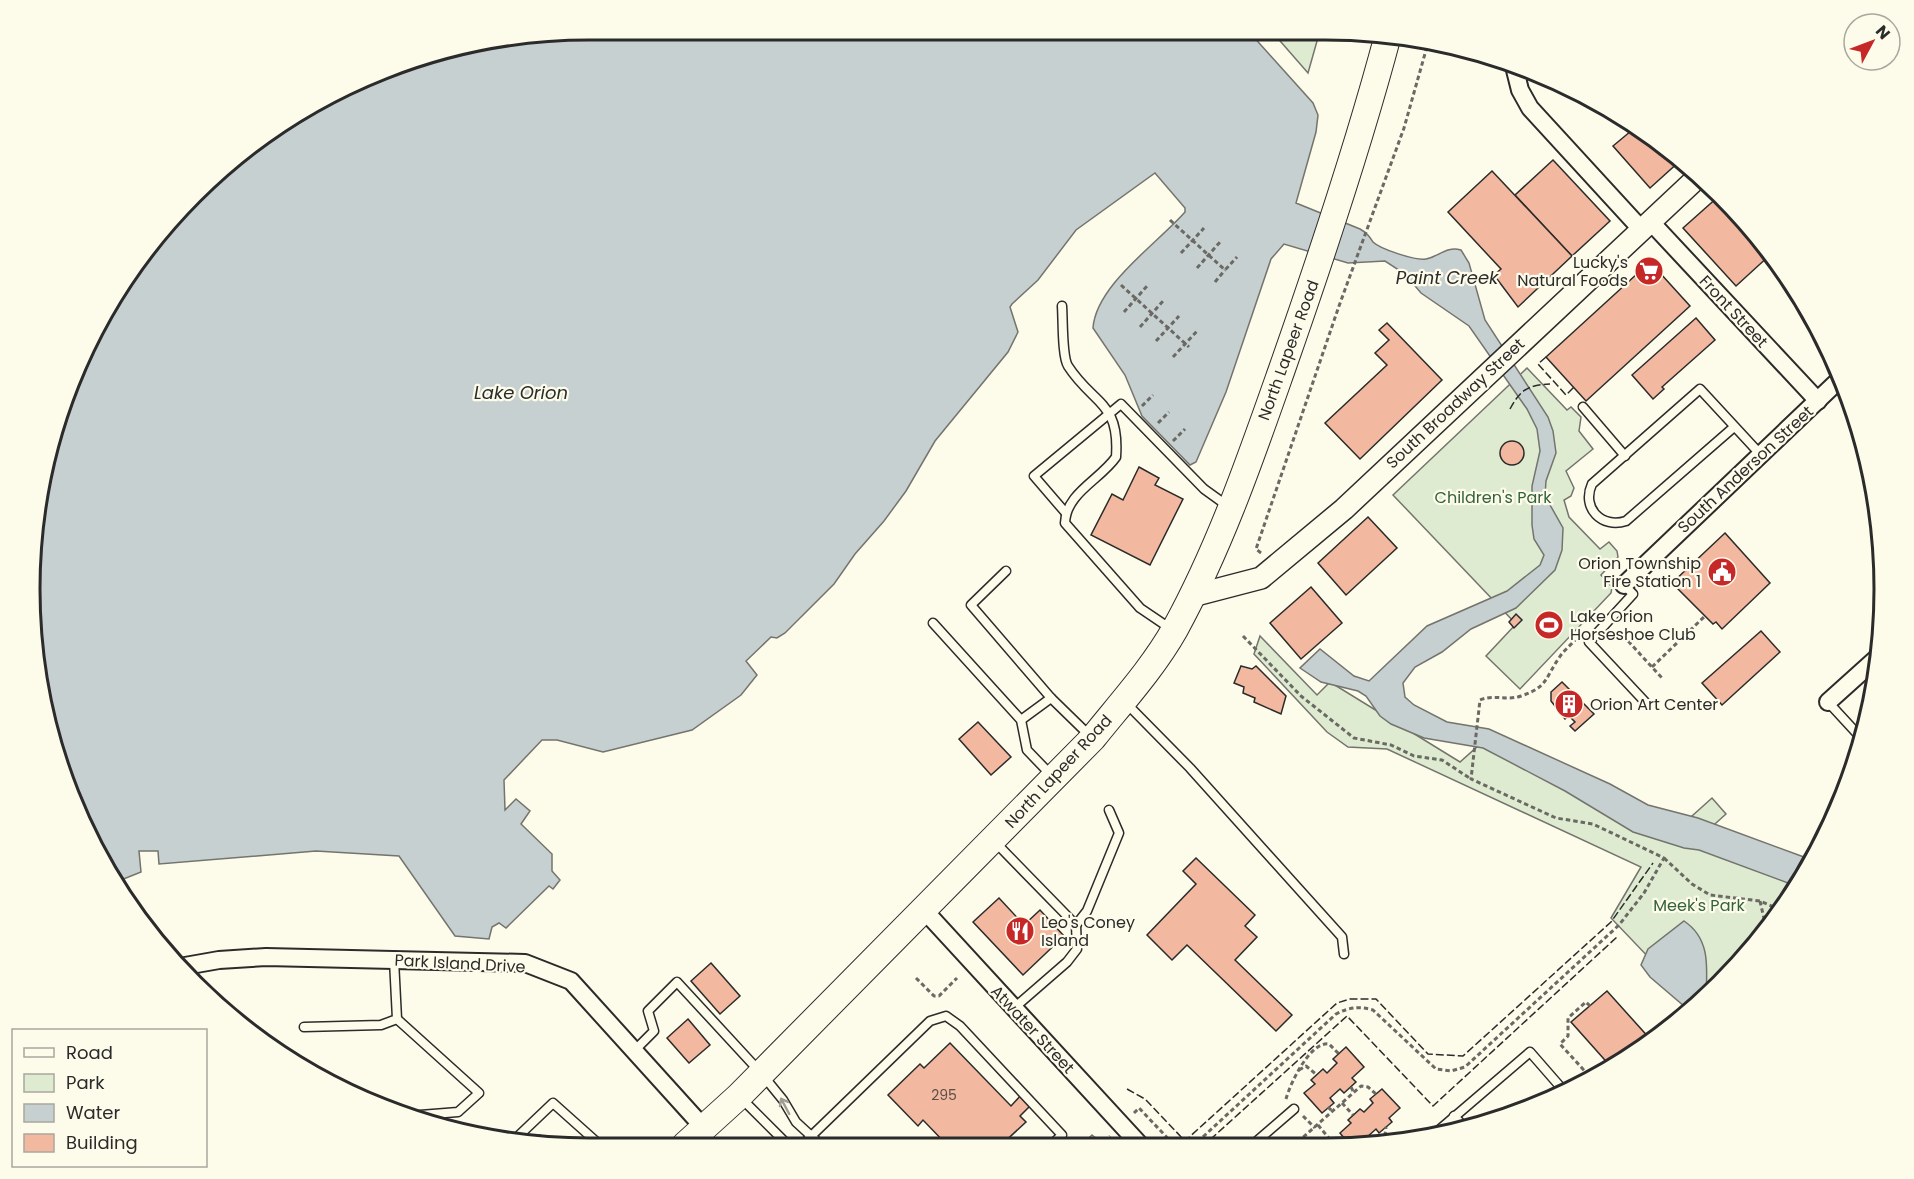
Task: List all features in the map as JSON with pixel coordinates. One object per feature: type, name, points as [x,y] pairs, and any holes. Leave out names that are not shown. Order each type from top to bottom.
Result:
[{"type":"main road","name":"North Lapeer Road","points":[[693,1138],[739,1096],[1093,738],[1174,632],[1219,541],[1318,265],[1368,108],[1386,44]]},
{"type":"street","name":"Front Street","points":[[1517,76],[1530,108],[1818,400]]},
{"type":"street","name":"South Broadway Street","points":[[1192,596],[1261,578],[1276,566],[1344,509],[1692,182]]},
{"type":"street","name":"South Anderson Street","points":[[1624,585],[1834,385]]},
{"type":"street","points":[[1828,702],[1868,666]]},
{"type":"street","name":"Atwater Street","points":[[924,910],[1130,1138]]},
{"type":"street","name":"Park Island Drive","points":[[190,965],[266,957],[525,963],[572,981],[704,1128]]},
{"type":"lane","points":[[1062,306],[1066,365],[1110,412],[1118,436],[1116,457],[1071,501],[1065,512],[1065,524],[1140,608],[1174,632]]},
{"type":"lane","points":[[1734,427],[1626,521],[1609,523],[1594,514],[1590,507],[1588,491],[1592,484],[1700,389],[1761,455]]},
{"type":"lane","points":[[1065,512],[1034,476],[1121,404],[1204,489],[1230,508]]},
{"type":"lane","points":[[1583,407],[1625,456]]},
{"type":"lane","points":[[1006,571],[971,605],[1051,698],[1093,738]]},
{"type":"lane","points":[[1624,585],[1633,594],[1589,642],[1647,704]]},
{"type":"lane","points":[[933,623],[1021,720],[1027,750],[1054,778]]},
{"type":"lane","points":[[1021,720],[1051,698]]},
{"type":"lane","points":[[1123,700],[1190,768],[1342,937],[1344,954]]},
{"type":"lane","points":[[1828,702],[1855,731]]},
{"type":"lane","points":[[1014,1008],[1067,962],[1077,949],[1076,925],[1087,911],[1119,833],[1109,810]]},
{"type":"lane","points":[[993,839],[1076,925]]},
{"type":"lane","points":[[394,960],[397,1019],[479,1093],[458,1112],[429,1114]]},
{"type":"lane","points":[[635,1050],[654,1031],[648,1011],[677,981],[761,1073],[783,1100],[796,1122],[813,1136]]},
{"type":"lane","points":[[811,1138],[930,1021],[946,1016],[960,1026],[1062,1135],[1059,1138]]},
{"type":"lane","points":[[304,1027],[381,1025],[397,1019]]},
{"type":"lane","points":[[1444,1125],[1530,1052],[1559,1086]]},
{"type":"lane","points":[[739,1096],[781,1138]]},
{"type":"lane","points":[[521,1134],[554,1103],[592,1138]]},
{"type":"lane","points":[[1260,1138],[1294,1109]]},
{"type":"lane","points":[[1454,1116],[1459,1122]]},
{"type":"path","points":[[1276,566],[1256,549],[1367,227],[1404,128],[1426,50]]},
{"type":"path","points":[[1170,219],[1225,270]]},
{"type":"path","points":[[1180,253],[1204,228]]},
{"type":"path","points":[[1197,268],[1220,242]]},
{"type":"path","points":[[1215,282],[1237,257]]},
{"type":"path","points":[[1121,285],[1189,347]]},
{"type":"path","points":[[1124,312],[1147,286]]},
{"type":"path","points":[[1140,327],[1163,301]]},
{"type":"path","points":[[1156,341],[1179,316]]},
{"type":"path","points":[[1173,357],[1197,331]]},
{"type":"path","points":[[1157,424],[1168,412]]},
{"type":"path","points":[[1652,667],[1705,616]]},
{"type":"path","points":[[1605,624],[1614,634],[1618,630],[1662,678]]},
{"type":"path","points":[[1471,779],[1480,700],[1490,696],[1519,697],[1540,687],[1551,676],[1559,657],[1582,633]]},
{"type":"path","points":[[1243,636],[1301,696],[1354,738],[1391,745],[1414,756],[1442,760],[1471,779],[1556,818],[1593,824],[1664,858],[1692,884],[1710,895],[1760,901],[1773,906]]},
{"type":"path","points":[[1202,1138],[1336,1014],[1348,1008],[1361,1007],[1373,1010],[1436,1069],[1451,1071],[1465,1067],[1619,925],[1644,893],[1664,858]]},
{"type":"path","points":[[1760,901],[1764,919]]},
{"type":"path","points":[[916,978],[934,996],[939,996],[957,978]]},
{"type":"path","points":[[1586,1072],[1560,1044],[1568,1035],[1568,1018],[1586,1002],[1590,1006]]},
{"type":"path","points":[[1327,1138],[1294,1109],[1286,1098],[1297,1071],[1324,1043],[1339,1054]]},
{"type":"path","points":[[1297,1071],[1306,1066],[1317,1075]]},
{"type":"path","points":[[1302,1138],[1354,1093],[1366,1086],[1376,1094]]},
{"type":"path","points":[[1350,1087],[1354,1093]]},
{"type":"path","points":[[1342,1103],[1353,1115]]},
{"type":"path","points":[[1328,1107],[1333,1112]]},
{"type":"path","points":[[1133,1113],[1139,1108],[1167,1138]]},
{"type":"path","points":[[1386,1127],[1386,1135]]},
{"type":"green space","points":[[1279,40],[1317,40],[1308,73]]},
{"type":"green space","name":"Children's Park","points":[[1527,368],[1567,410],[1571,407],[1581,417],[1579,431],[1593,449],[1566,471],[1574,488],[1571,496],[1564,500],[1569,517],[1600,549],[1609,542],[1617,551],[1618,557],[1601,575],[1612,587],[1611,593],[1520,689],[1486,656],[1516,624],[1393,495]]},
{"type":"green space","name":"Meek's Park","points":[[1260,636],[1317,695],[1330,682],[1460,762],[1487,738],[1673,833],[1712,798],[1726,814],[1706,832],[1798,868],[1760,924],[1713,978],[1689,999],[1611,918],[1641,867],[1387,749],[1348,747],[1327,732],[1254,654]]},
{"type":"water","name":"Lake Orion","points":[[590,40],[1256,40],[1313,103],[1318,115],[1316,132],[1296,203],[1360,229],[1377,245],[1407,256],[1426,259],[1447,250],[1461,250],[1469,263],[1485,320],[1548,417],[1553,431],[1556,453],[1546,481],[1545,496],[1563,528],[1562,550],[1555,570],[1516,608],[1471,629],[1442,652],[1415,667],[1403,683],[1405,697],[1414,705],[1447,722],[1489,729],[1610,784],[1648,805],[1698,818],[1804,857],[1788,883],[1699,850],[1684,848],[1633,832],[1565,791],[1483,748],[1424,738],[1391,724],[1380,716],[1366,696],[1358,691],[1321,682],[1300,668],[1320,649],[1354,676],[1369,681],[1427,626],[1507,591],[1540,565],[1544,555],[1534,539],[1532,525],[1532,486],[1540,451],[1537,429],[1527,409],[1469,326],[1421,293],[1405,274],[1385,261],[1348,263],[1284,244],[1271,259],[1226,392],[1196,462],[1190,465],[1142,416],[1125,375],[1093,328],[1097,312],[1116,281],[1185,212],[1185,208],[1155,173],[1076,230],[1038,280],[1012,304],[1010,307],[1018,332],[1008,352],[935,441],[906,491],[834,584],[785,633],[777,638],[771,637],[746,661],[757,675],[741,695],[692,730],[603,752],[557,740],[542,740],[504,780],[505,810],[516,799],[530,811],[521,824],[552,854],[552,871],[560,880],[553,889],[549,886],[506,928],[499,923],[492,927],[489,939],[455,936],[399,856],[316,851],[159,864],[158,851],[139,851],[141,872],[123,879],[82,800],[59,732],[51,697],[45,661],[40,590],[45,518],[59,447],[82,379],[114,315],[154,255],[201,201],[255,154],[315,114],[379,82],[447,59],[518,45]]},
{"type":"water","points":[[1684,921],[1693,928],[1703,945],[1707,965],[1706,984],[1683,1005],[1650,977],[1641,965],[1648,949]]},
{"type":"building","points":[[1629,133],[1674,167],[1650,188],[1613,146]]},
{"type":"building","points":[[1553,160],[1610,221],[1572,256],[1515,195]]},
{"type":"building","points":[[1492,171],[1572,256],[1518,307],[1494,275],[1501,269],[1448,212]]},
{"type":"building","points":[[1713,201],[1764,260],[1736,286],[1683,228]]},
{"type":"building","points":[[1650,262],[1690,306],[1586,401],[1546,357]]},
{"type":"building","points":[[1696,318],[1715,340],[1662,387],[1664,389],[1653,399],[1632,375]]},
{"type":"building","points":[[1387,323],[1442,380],[1360,459],[1325,423],[1387,365],[1375,353],[1389,340],[1379,330]]},
{"type":"building","points":[[1512,441],[1520,445],[1524,453],[1520,461],[1512,465],[1504,461],[1500,453],[1504,445]]},
{"type":"building","points":[[1139,467],[1159,478],[1155,485],[1183,499],[1150,565],[1091,535],[1112,494],[1123,500]]},
{"type":"building","points":[[1368,517],[1397,548],[1346,595],[1318,563]]},
{"type":"building","name":"Orion Township Fire Station 1","points":[[1725,533],[1770,583],[1722,629],[1716,622],[1713,624],[1672,583]]},
{"type":"building","points":[[1311,587],[1342,623],[1301,659],[1270,623]]},
{"type":"building","points":[[1516,614],[1522,620],[1514,628],[1509,622]]},
{"type":"building","points":[[1761,631],[1780,652],[1722,705],[1702,683]]},
{"type":"building","points":[[1241,666],[1252,669],[1256,666],[1286,696],[1281,714],[1254,702],[1255,698],[1243,693],[1244,687],[1234,683]]},
{"type":"building","name":"Orion Art Center","points":[[1562,682],[1594,714],[1575,731],[1570,726],[1575,722],[1569,716],[1565,719],[1551,701],[1551,692]]},
{"type":"building","points":[[978,722],[1011,757],[991,775],[959,739]]},
{"type":"building","points":[[1196,858],[1255,915],[1245,926],[1257,937],[1235,960],[1292,1015],[1276,1031],[1187,945],[1172,960],[1147,935],[1196,884],[1183,871]]},
{"type":"building","name":"Leo's Coney Island","points":[[999,898],[1024,925],[1040,910],[1064,936],[1023,975],[973,922]]},
{"type":"building","points":[[711,963],[740,996],[720,1014],[691,981]]},
{"type":"building","points":[[1607,991],[1646,1034],[1606,1061],[1571,1022]]},
{"type":"building","points":[[688,1019],[710,1045],[689,1063],[667,1038]]},
{"type":"building","points":[[950,1043],[1011,1106],[1022,1094],[1032,1104],[1020,1116],[1026,1122],[1009,1138],[940,1138],[923,1120],[918,1126],[888,1095],[920,1064],[924,1068]]},
{"type":"building","points":[[1346,1047],[1364,1067],[1352,1078],[1356,1082],[1344,1093],[1340,1089],[1330,1098],[1334,1103],[1322,1113],[1304,1093],[1315,1084],[1311,1080],[1323,1069],[1327,1073],[1337,1063],[1333,1059]]},
{"type":"building","points":[[1382,1089],[1400,1108],[1389,1118],[1392,1122],[1379,1133],[1376,1129],[1368,1136],[1344,1137],[1340,1133],[1351,1123],[1348,1120],[1360,1109],[1364,1112],[1373,1103],[1370,1099]]},
{"type":"fence","points":[[1546,357],[1538,364],[1566,395],[1574,387]]},
{"type":"fence","points":[[1510,409],[1517,397],[1525,390],[1550,384]]},
{"type":"fence","points":[[1188,1138],[1337,1003],[1350,999],[1376,999],[1428,1054],[1463,1056],[1611,922],[1653,863]]},
{"type":"fence","points":[[1212,1138],[1347,1016],[1433,1106],[1617,937]]},
{"type":"fence","points":[[1127,1089],[1145,1099],[1182,1138]]},
{"type":"place","name":"Lucky's Natural Foods","points":[[1649,271]]},
{"type":"place","name":"Orion Township Fire Station 1","points":[[1722,572]]},
{"type":"place","name":"Lake Orion Horseshoe Club","points":[[1549,625]]},
{"type":"place","name":"Orion Art Center","points":[[1569,704]]},
{"type":"place","name":"Leo's Coney Island","points":[[1020,931]]},
{"type":"water label","name":"Paint Creek","points":[[1447,278]]}]
